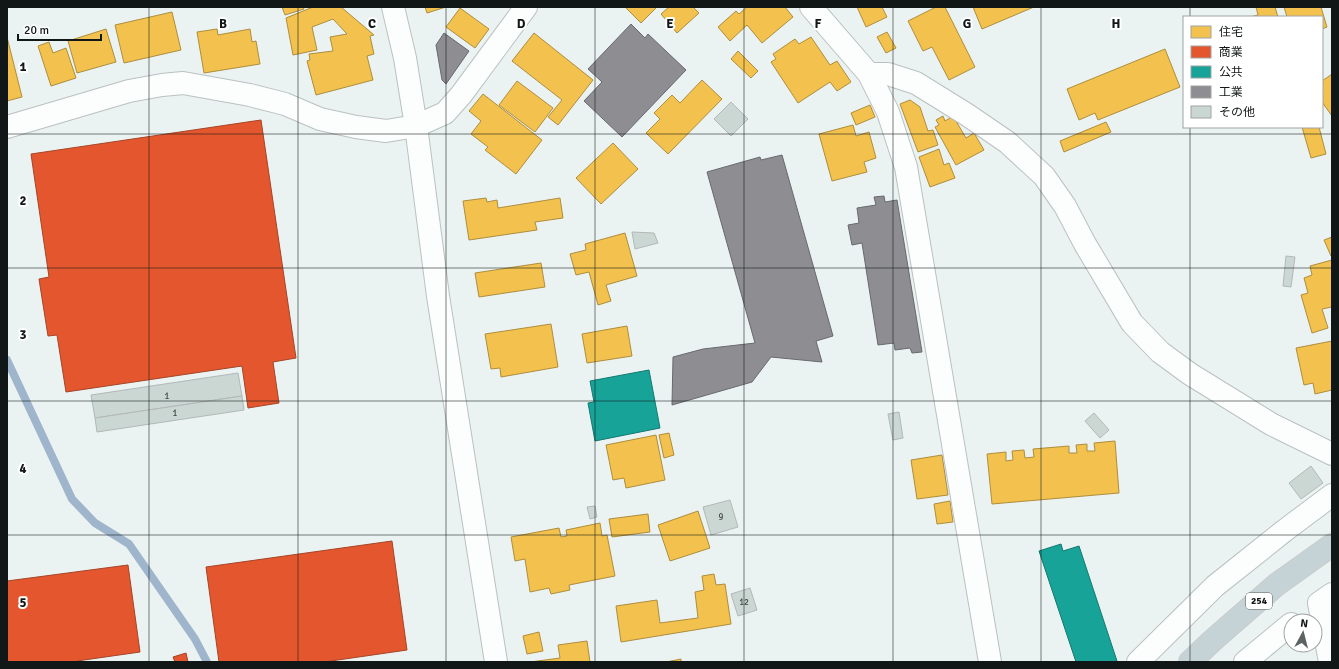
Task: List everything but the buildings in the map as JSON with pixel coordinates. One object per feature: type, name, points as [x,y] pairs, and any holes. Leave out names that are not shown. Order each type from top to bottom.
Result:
[{"type":"highway","name":"254","points":[[1190,662],[1276,585],[1332,545]]},
{"type":"street","points":[[393,7],[405,58],[416,126],[438,296],[496,662]]},
{"type":"street","points":[[7,127],[129,91],[162,85],[183,84],[250,94],[285,104],[320,119],[356,126],[386,131],[416,126],[445,113],[461,95],[526,7]]},
{"type":"street","points":[[811,7],[869,74],[888,112],[906,167],[990,662]]},
{"type":"street","points":[[869,74],[888,74],[916,83],[1007,142],[1044,176],[1065,206],[1085,244],[1132,323],[1160,352],[1201,381],[1271,424],[1332,454]]},
{"type":"street","points":[[1138,662],[1215,586],[1332,495]]},
{"type":"street","points":[[1306,613],[1326,598]]},
{"type":"street","points":[[1326,598],[1330,662]]},
{"type":"street","points":[[1245,662],[1283,631]]},
{"type":"waterway","points":[[7,360],[72,499],[95,523],[129,544],[195,639],[207,662]]}]
